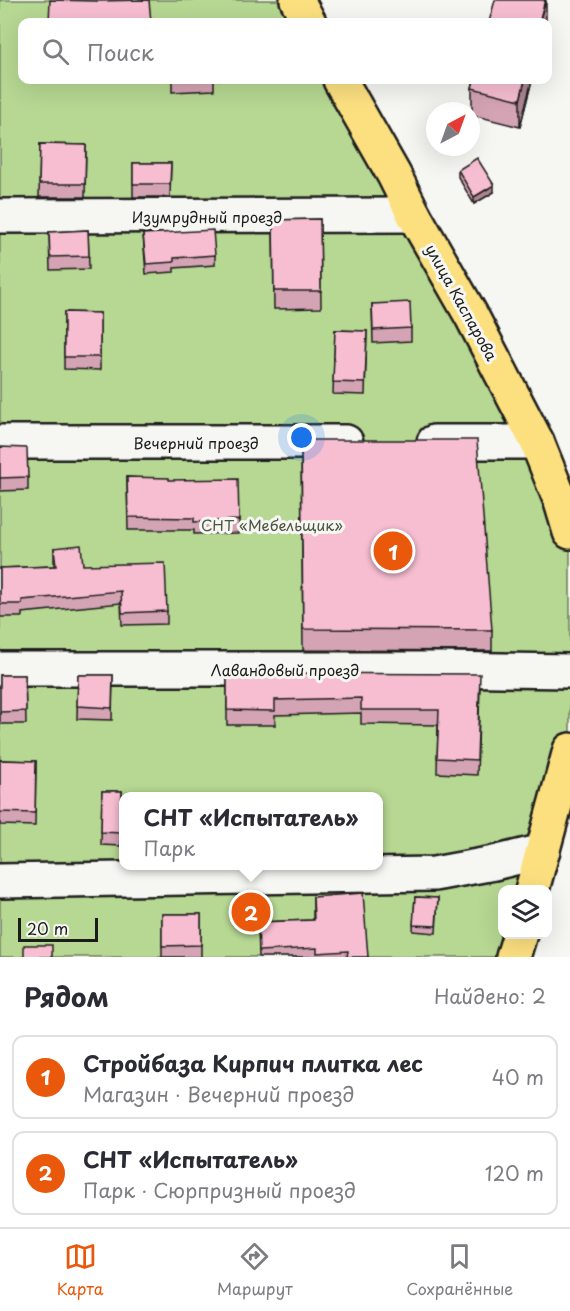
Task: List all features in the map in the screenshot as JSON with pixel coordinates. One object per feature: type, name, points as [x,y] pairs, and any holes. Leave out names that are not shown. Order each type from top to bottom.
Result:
[{"type":"main road","points":[[297,0],[307,18]]},
{"type":"main road","name":"улица Каспарова","points":[[342,84],[471,315],[537,442],[570,530]]},
{"type":"main road","points":[[533,885],[570,750]]},
{"type":"main road","points":[[513,957],[518,939]]},
{"type":"street","name":"Изумрудный проезд","points":[[0,216],[414,215]]},
{"type":"street","name":"Вечерний проезд","points":[[0,442],[370,442]]},
{"type":"street","points":[[406,442],[537,442]]},
{"type":"street","name":"Лавандовый проезд","points":[[0,669],[570,671]]},
{"type":"street","points":[[0,881],[434,874],[543,851]]},
{"type":"green space","name":"СНТ «Мебельщик»","points":[[0,0],[297,0],[307,18],[18,18],[18,84],[342,84],[570,531],[570,750],[533,885],[498,885],[498,939],[519,939],[513,957],[0,957]]},
{"type":"building","points":[[50,0],[149,0],[151,18],[49,18]]},
{"type":"building","points":[[495,0],[545,0],[540,18],[490,18]]},
{"type":"building","points":[[473,84],[524,84],[520,100],[472,88]]},
{"type":"building","points":[[40,144],[86,145],[85,184],[39,184]]},
{"type":"building","points":[[477,158],[494,185],[474,197],[458,170]]},
{"type":"building","points":[[133,163],[171,163],[170,184],[133,184]]},
{"type":"building","points":[[320,219],[321,291],[274,291],[273,220]]},
{"type":"building","points":[[88,230],[89,256],[50,257],[49,232]]},
{"type":"building","points":[[213,230],[215,255],[174,258],[174,262],[146,264],[143,234]]},
{"type":"building","points":[[410,302],[411,328],[373,330],[372,304]]},
{"type":"building","points":[[64,312],[100,313],[100,357],[64,357]]},
{"type":"building","points":[[335,330],[367,331],[365,383],[333,382]]},
{"type":"building","points":[[301,440],[477,440],[492,630],[303,629]]},
{"type":"building","points":[[0,447],[27,448],[28,477],[0,478]]},
{"type":"building","points":[[127,477],[169,478],[169,480],[238,479],[239,520],[194,522],[194,518],[128,517]]},
{"type":"building","points":[[81,545],[83,565],[165,563],[167,611],[122,613],[121,591],[22,600],[22,604],[0,604],[0,568],[56,566],[54,548]]},
{"type":"building","points":[[227,673],[480,674],[477,760],[437,758],[439,710],[361,710],[361,698],[275,700],[275,711],[227,710]]},
{"type":"building","points":[[0,675],[25,675],[26,711],[0,712]]},
{"type":"building","points":[[78,675],[113,675],[112,708],[77,706]]},
{"type":"building","points":[[0,760],[36,761],[35,813],[0,812]]},
{"type":"building","points":[[102,791],[122,791],[119,792],[119,833],[101,832]]},
{"type":"building","points":[[363,893],[368,957],[347,957],[348,951],[317,953],[317,948],[259,951],[258,922],[314,920],[313,897]]},
{"type":"building","points":[[415,897],[438,898],[436,926],[413,925]]},
{"type":"building","points":[[162,914],[201,914],[201,945],[162,946]]},
{"type":"building","points":[[24,945],[52,945],[52,957],[24,957]]},
{"type":"place","name":"Стройбаза Кирпич плитка лес","points":[[393,551]]},
{"type":"place","name":"СНТ «Испытатель»","points":[[251,912]]}]
